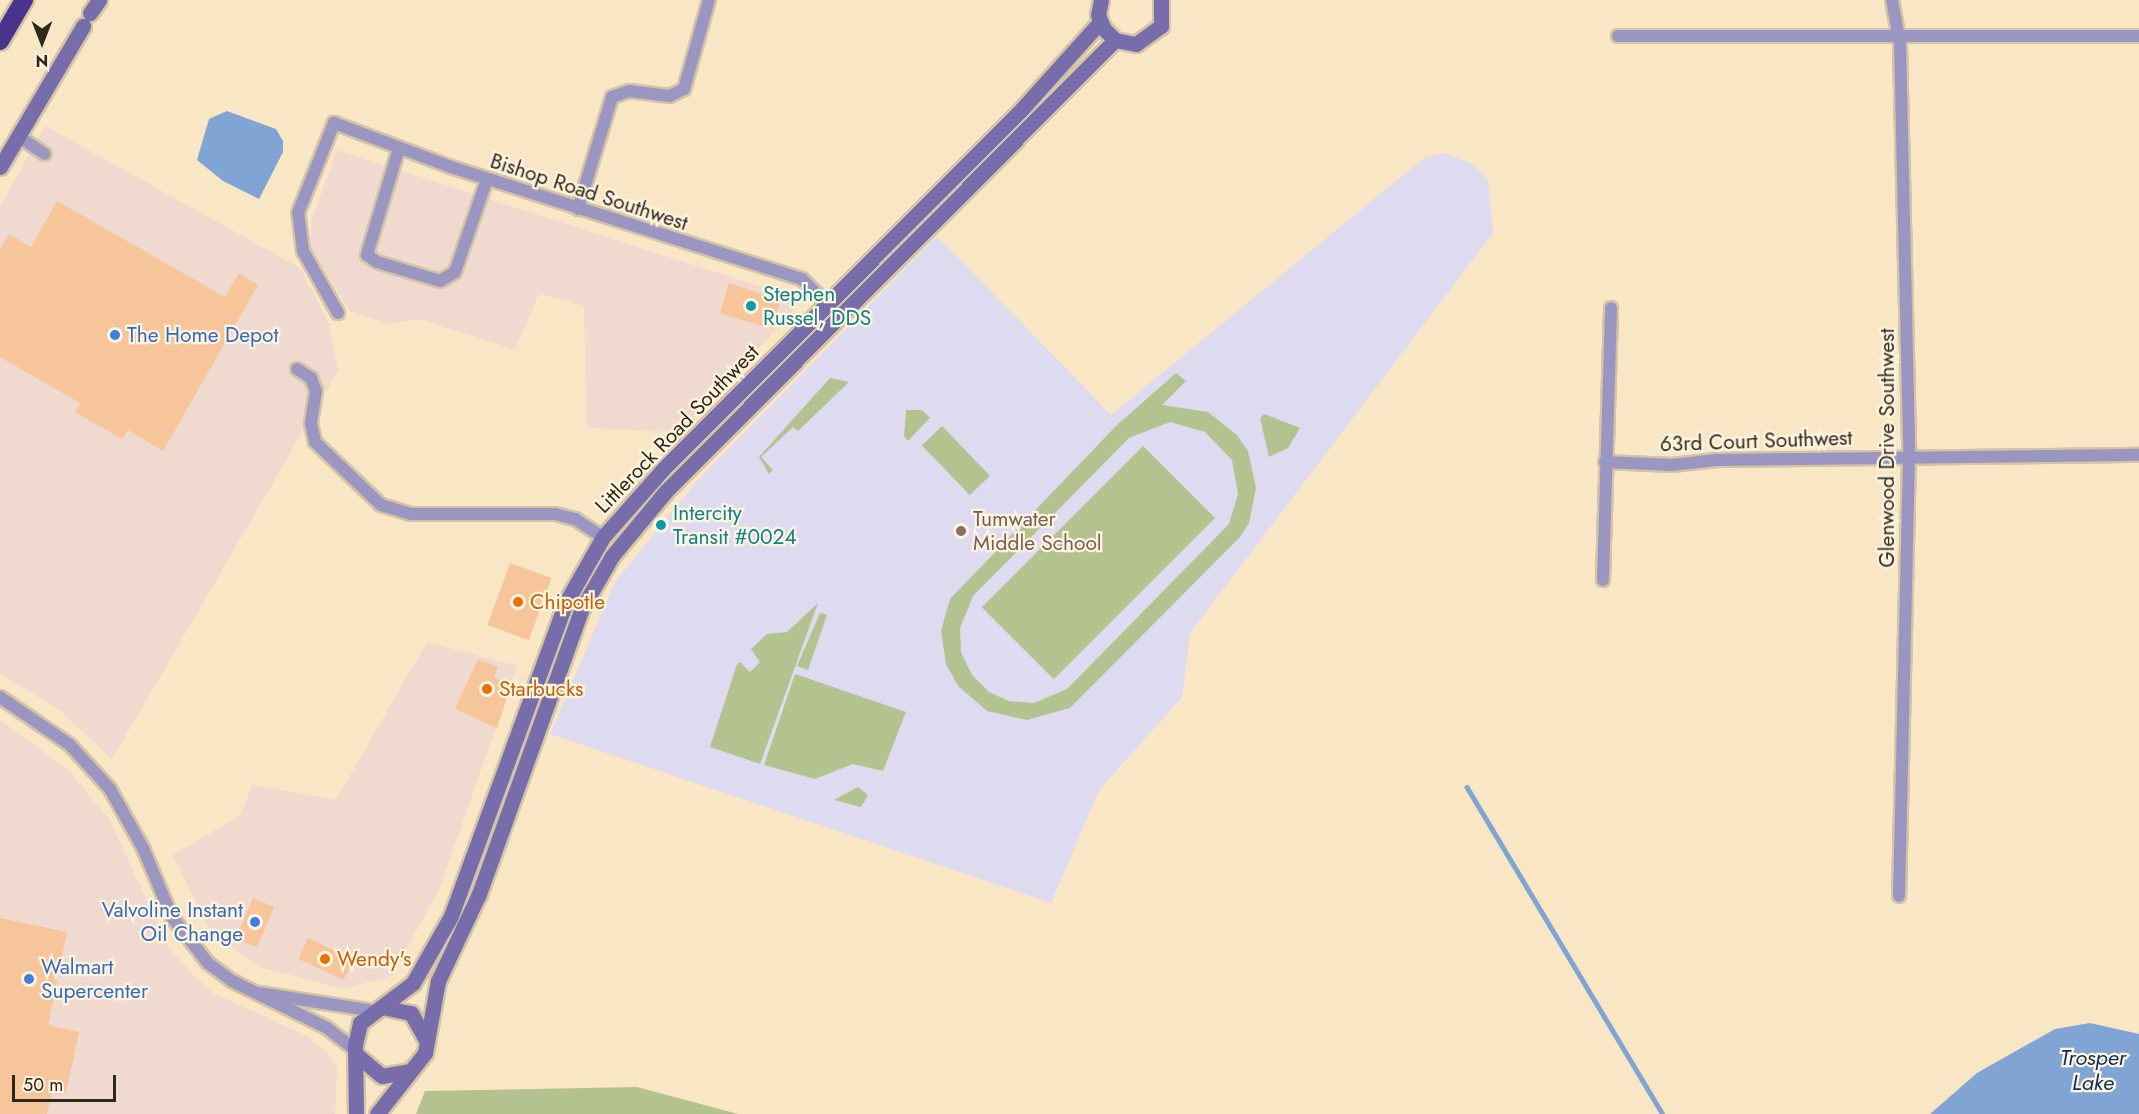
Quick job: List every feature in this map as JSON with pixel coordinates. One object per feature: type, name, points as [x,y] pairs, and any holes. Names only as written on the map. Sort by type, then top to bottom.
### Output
[{"type":"highway","points":[[0,41],[24,0]]},
{"type":"main road","points":[[1115,40],[1136,44],[1155,34],[1164,15],[1161,0]]},
{"type":"main road","name":"Littlerock Road Southwest","points":[[356,1114],[356,1033],[376,1010],[413,983],[451,916],[565,604],[603,537],[664,468],[1022,109],[1099,7],[1115,40],[666,491],[612,556],[581,610],[479,894],[438,981],[426,1043],[413,1070],[377,1114]]},
{"type":"main road","points":[[0,167],[83,26]]},
{"type":"main road","points":[[376,1010],[389,1006],[411,1013],[420,1021],[426,1043]]},
{"type":"main road","points":[[357,1054],[382,1076],[413,1070]]},
{"type":"street","points":[[578,209],[612,97],[629,91],[670,96],[684,89],[709,0]]},
{"type":"street","name":"Glenwood Drive Southwest","points":[[1892,0],[1898,34],[1909,456],[1899,896]]},
{"type":"street","points":[[1618,36],[1898,34],[2139,36]]},
{"type":"street","name":"Bishop Road Southwest","points":[[338,313],[303,251],[298,213],[334,123],[487,179],[802,279],[827,304]]},
{"type":"street","points":[[18,136],[45,154]]},
{"type":"street","points":[[399,148],[367,255],[376,262],[440,281],[455,272],[487,179]]},
{"type":"street","points":[[1603,580],[1611,308]]},
{"type":"street","points":[[297,369],[311,378],[316,391],[311,424],[315,442],[381,505],[411,514],[555,514],[575,519],[603,537]]},
{"type":"street","name":"63rd Court Southwest","points":[[1605,462],[1672,465],[1717,460],[2139,455]]},
{"type":"street","points":[[0,697],[70,745],[110,789],[188,941],[232,981],[327,1028],[357,1054]]},
{"type":"street","points":[[259,993],[376,1010]]},
{"type":"shaded area","points":[[45,126],[300,268],[329,323],[338,371],[112,759],[62,712],[0,673],[0,207]]},
{"type":"shaded area","points":[[337,150],[793,297],[796,307],[681,432],[587,428],[584,306],[539,293],[515,350],[420,319],[390,324],[350,311],[310,246],[312,219]]},
{"type":"shaded area","name":"Tumwater Middle School","points":[[1444,153],[1471,163],[1488,180],[1493,233],[1190,633],[1182,697],[1099,790],[1051,903],[550,734],[615,582],[698,480],[937,236],[1111,415],[1424,158]]},
{"type":"shaded area","points":[[427,642],[517,666],[441,885],[392,976],[343,989],[260,967],[210,931],[173,855],[241,815],[252,785],[336,800]]},
{"type":"shaded area","points":[[0,720],[67,769],[109,819],[168,946],[193,975],[213,993],[307,1036],[326,1052],[337,1068],[335,1114],[0,1114]]},
{"type":"green space","points":[[1176,373],[1186,381],[1162,405],[1208,412],[1237,435],[1248,451],[1256,488],[1249,523],[1240,537],[1070,708],[1027,720],[987,711],[958,686],[946,664],[941,631],[950,599],[1117,425]],"holes":[[[1170,422],[1205,432],[1232,460],[1238,494],[1229,524],[1067,689],[1034,703],[1009,701],[989,692],[972,675],[961,652],[960,628],[973,596],[1129,438]]]},
{"type":"green space","points":[[830,378],[849,382],[798,431],[793,427],[761,457],[773,470],[769,474],[759,457]]},
{"type":"green space","points":[[906,410],[922,410],[930,418],[908,441],[904,436]]},
{"type":"green space","points":[[1264,414],[1300,428],[1288,448],[1269,457],[1260,418]]},
{"type":"green space","points":[[942,426],[990,476],[970,495],[922,445]]},
{"type":"green space","points":[[1143,446],[1215,518],[1054,679],[982,607]]},
{"type":"green space","points":[[818,603],[760,764],[710,747],[737,664],[740,662],[750,672],[760,662],[751,649],[767,634],[787,632]]},
{"type":"green space","points":[[820,613],[827,615],[808,670],[797,666]]},
{"type":"green space","points":[[795,674],[906,712],[883,771],[853,764],[815,779],[764,765]]},
{"type":"green space","points":[[858,787],[868,795],[861,807],[834,800]]},
{"type":"green space","points":[[637,1087],[738,1114],[416,1114],[425,1091]]},
{"type":"water","points":[[227,111],[276,129],[283,141],[283,152],[259,199],[223,181],[197,160],[209,119]]},
{"type":"water","name":"Trosper Lake","points":[[2090,1023],[2139,1034],[2139,1114],[1930,1114],[1977,1073],[2055,1029]]},
{"type":"building","name":"The Home Depot","points":[[57,201],[225,297],[239,273],[258,285],[163,451],[128,430],[122,439],[75,412],[80,403],[0,357],[0,249],[9,234],[31,247]]},
{"type":"building","name":"Stephen Russel, DDS","points":[[729,283],[781,300],[774,321],[764,327],[720,313]]},
{"type":"building","name":"Chipotle","points":[[510,563],[551,578],[529,640],[487,625]]},
{"type":"building","name":"Starbucks","points":[[478,659],[498,667],[494,678],[511,685],[497,728],[455,709]]},
{"type":"building","name":"Valvoline Instant Oil Change","points":[[253,898],[274,907],[257,947],[236,939]]},
{"type":"building","name":"Walmart Supercenter","points":[[0,918],[67,932],[48,1025],[79,1032],[66,1093],[52,1090],[47,1114],[0,1114]]},
{"type":"building","name":"Wendy's","points":[[308,938],[353,959],[344,980],[298,959]]},
{"type":"waterway","points":[[1467,787],[1663,1114]]},
{"type":"place","name":"Stephen Russel, DDS","points":[[751,306]]},
{"type":"place","name":"The Home Depot","points":[[115,335]]},
{"type":"place","name":"Intercity Transit #0024","points":[[661,525]]},
{"type":"place","name":"Tumwater Middle School","points":[[961,531]]},
{"type":"place","name":"Chipotle","points":[[518,602]]},
{"type":"place","name":"Starbucks","points":[[487,689]]},
{"type":"place","name":"Valvoline Instant Oil Change","points":[[255,922]]},
{"type":"place","name":"Wendy's","points":[[325,959]]},
{"type":"place","name":"Walmart Supercenter","points":[[29,979]]}]
